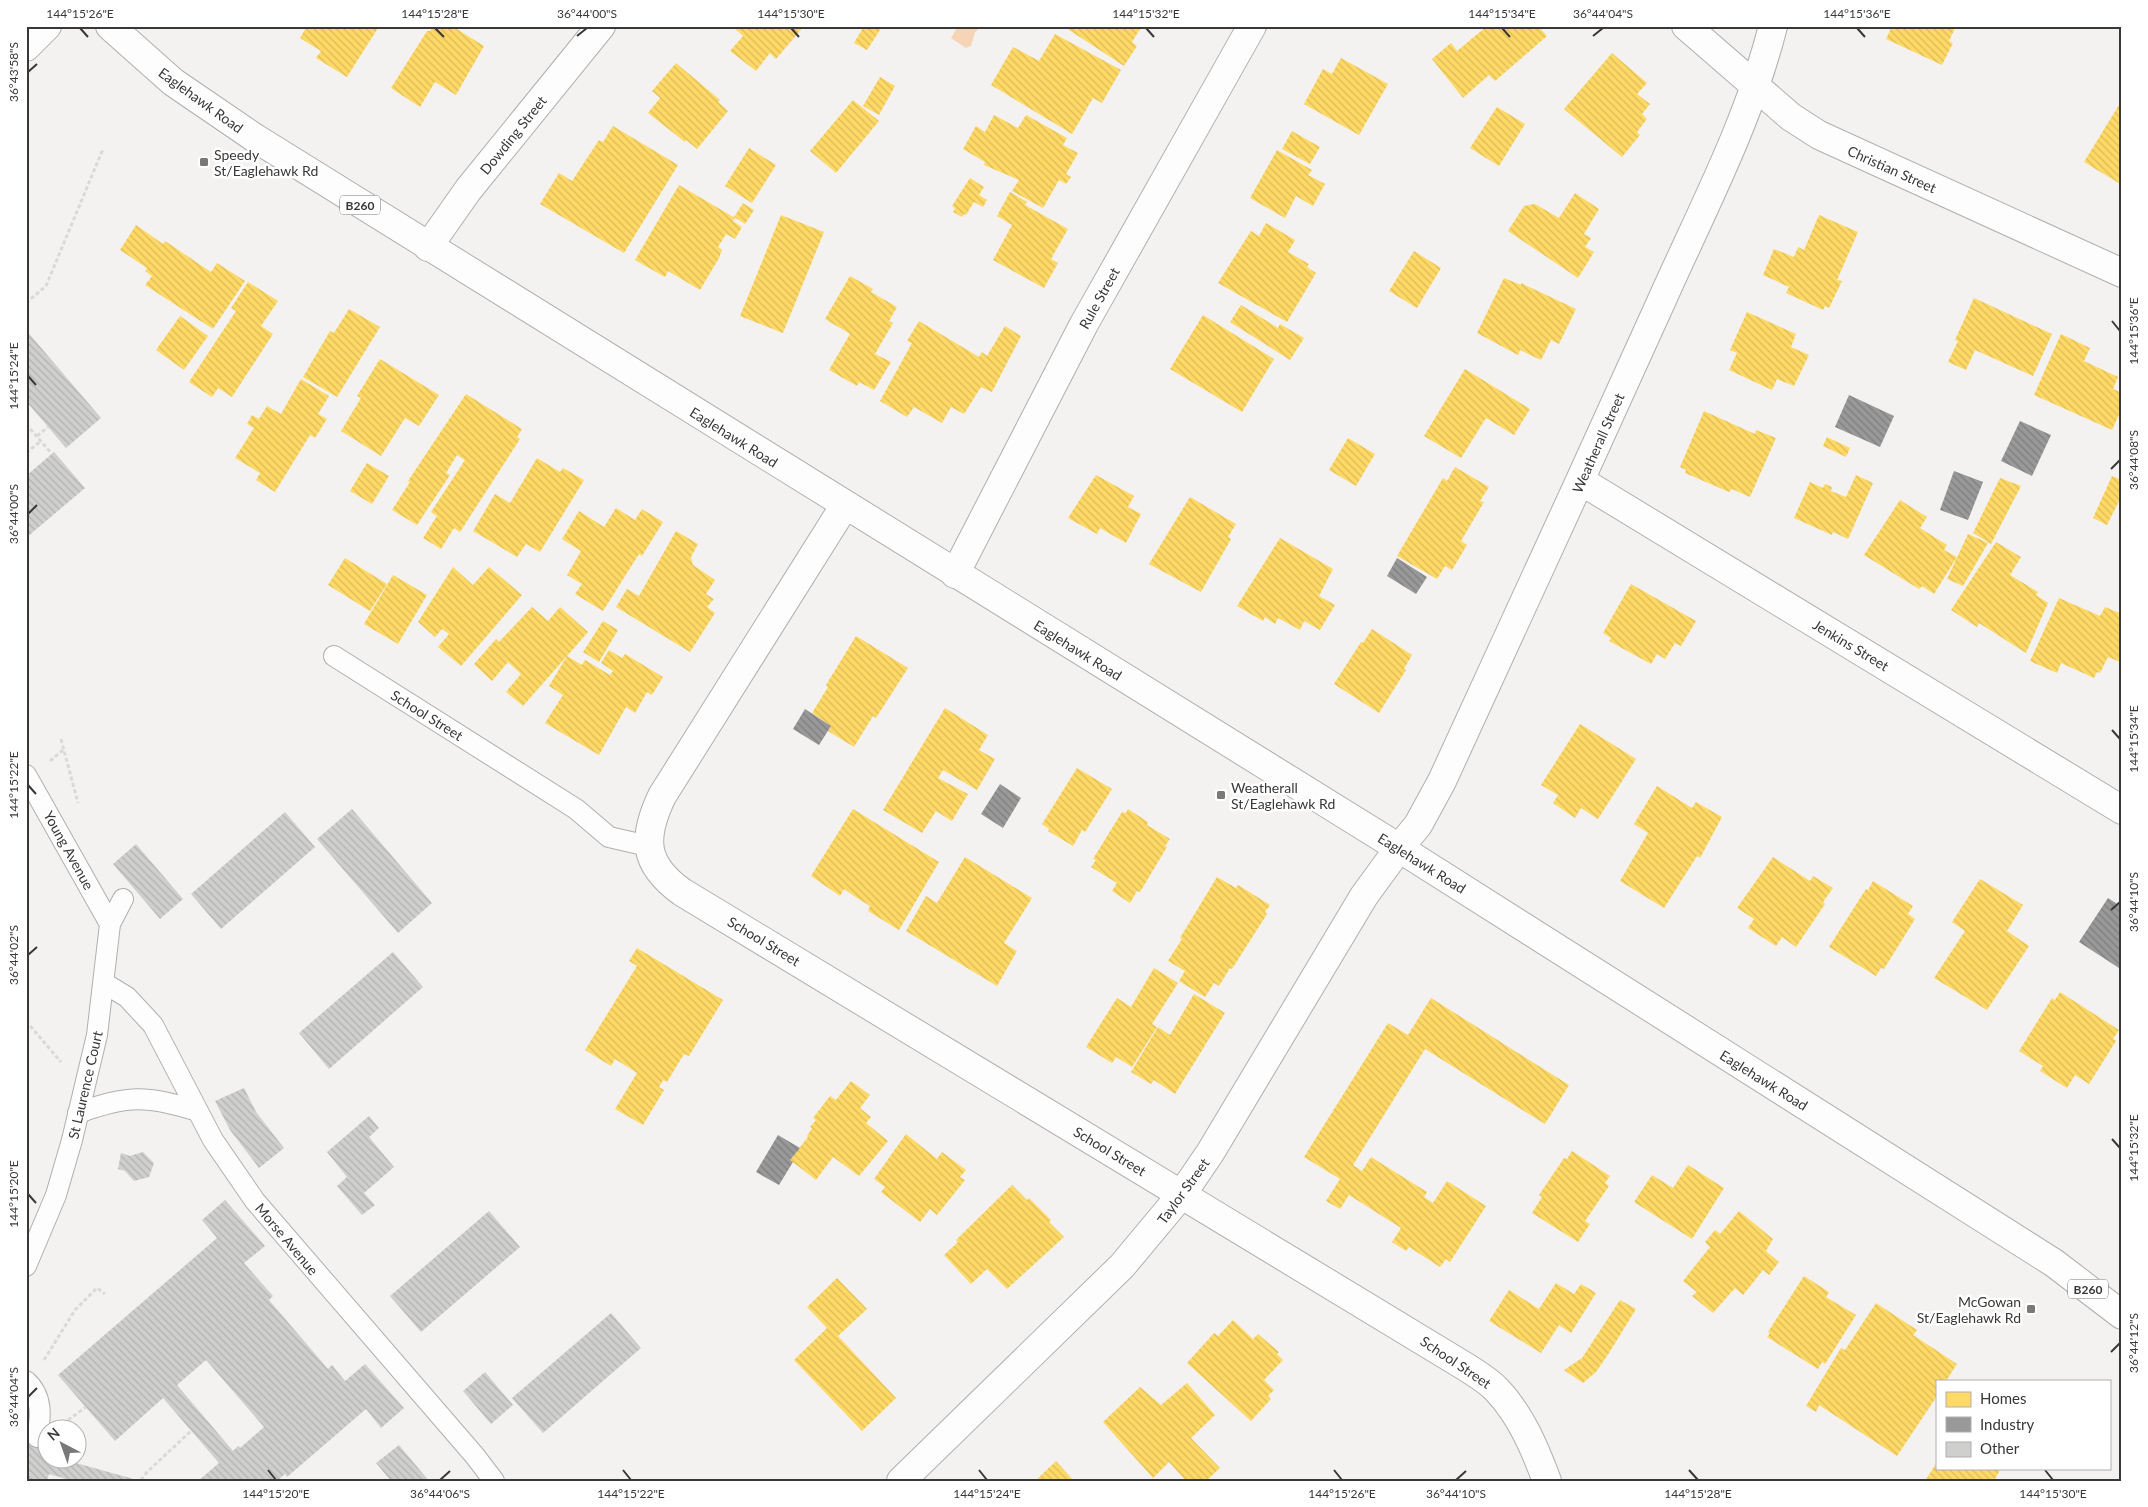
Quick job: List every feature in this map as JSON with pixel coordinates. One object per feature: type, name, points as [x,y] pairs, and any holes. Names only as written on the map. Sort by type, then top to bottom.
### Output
[{"type":"street","points":[[26,47],[46,26]]},
{"type":"street","name":"Eaglehawk Road","points":[[110,26],[144,58],[200,102],[428,247],[1399,848],[2054,1263],[2122,1315]]},
{"type":"street","name":"Dowding Street","points":[[428,247],[468,190],[601,26]]},
{"type":"street","name":"Rule Street","points":[[955,574],[1084,324],[1252,26]]},
{"type":"street","name":"Christian Street","points":[[1686,26],[1790,116],[1819,135],[2122,273]]},
{"type":"street","name":"Weatherall Street","points":[[1399,848],[1420,821],[1442,781],[1581,481],[1723,162],[1755,84],[1768,48],[1773,26]]},
{"type":"street","name":"Jenkins Street","points":[[1581,481],[2122,810]]},
{"type":"street","name":"School Street","points":[[845,506],[662,796],[651,822],[648,846],[656,868],[682,892],[1429,1343],[1483,1378],[1497,1390],[1523,1427],[1547,1481]]},
{"type":"street","name":"Taylor Street","points":[[900,1481],[1122,1266],[1182,1194],[1210,1153],[1364,896],[1399,848]]},
{"type":"street","name":"Eaglehawk Road","points":[[2054,1263],[2122,1296]]},
{"type":"lane","name":"School Street","points":[[334,656],[576,809],[609,837],[648,846]]},
{"type":"lane","name":"Young Avenue","points":[[26,775],[110,924]]},
{"type":"lane","name":"St Laurence Court","points":[[26,1266],[56,1195],[78,1113],[97,1036],[110,924],[115,912],[124,899]]},
{"type":"lane","name":"Morse Avenue","points":[[104,983],[127,996],[153,1025],[213,1140],[255,1201],[469,1449],[494,1481]]},
{"type":"lane","points":[[78,1113],[106,1103],[129,1098],[152,1099],[198,1110]]},
{"type":"lane","points":[[28,1382],[38,1398],[40,1407],[37,1437]]},
{"type":"path","points":[[26,303],[46,286],[103,149]]},
{"type":"path","points":[[26,424],[52,454]]},
{"type":"path","points":[[37,436],[48,427]]},
{"type":"path","points":[[26,453],[41,441]]},
{"type":"path","points":[[26,1021],[84,1089]]},
{"type":"path","points":[[28,1382],[75,1310],[97,1288],[105,1294]]},
{"type":"path","points":[[141,1480],[147,1472],[191,1431]]},
{"type":"shaded area","points":[[958,26],[982,26],[975,32],[971,46],[966,48],[951,38]]},
{"type":"building: Homes","points":[[307,26],[376,26],[378,28],[347,77],[316,58],[321,51],[300,38]]},
{"type":"building: Homes","points":[[433,26],[452,26],[484,46],[456,95],[435,82],[420,107],[391,88],[427,31],[430,31]]},
{"type":"building: Homes","points":[[732,26],[804,26],[776,59],[770,53],[756,71],[730,51],[743,36]]},
{"type":"building: Homes","points":[[864,26],[882,27],[867,50],[854,43]]},
{"type":"building: Homes","points":[[1063,26],[1142,26],[1132,42],[1137,46],[1124,66]]},
{"type":"building: Homes","points":[[1487,26],[1538,26],[1547,36],[1495,81],[1489,75],[1463,98],[1432,59],[1451,43],[1457,51]]},
{"type":"building: Homes","points":[[1892,26],[1956,26],[1949,41],[1953,43],[1942,65],[1886,39]]},
{"type":"building: Homes","points":[[1055,34],[1121,70],[1102,103],[1093,98],[1072,134],[991,85],[1013,47],[1039,61]]},
{"type":"building: Homes","points":[[1612,53],[1647,83],[1637,94],[1650,104],[1642,114],[1647,119],[1637,132],[1640,135],[1622,157],[1564,109]]},
{"type":"building: Homes","points":[[1341,58],[1388,84],[1359,135],[1304,104],[1323,69],[1332,74]]},
{"type":"building: Homes","points":[[676,63],[720,100],[718,102],[728,111],[697,149],[648,113],[660,98],[652,91]]},
{"type":"building: Homes","points":[[880,77],[895,86],[879,115],[863,106]]},
{"type":"building: Homes","points":[[853,100],[879,121],[836,173],[810,151]]},
{"type":"building: Homes","points":[[2122,100],[2122,185],[2084,162]]},
{"type":"building: Homes","points":[[1497,107],[1525,124],[1499,166],[1470,148]]},
{"type":"building: Homes","points":[[994,115],[1018,128],[1026,115],[1067,138],[1063,145],[1078,153],[1066,174],[1071,177],[1066,184],[1059,180],[1043,208],[1012,191],[1019,180],[984,165],[985,162],[963,149],[976,126],[985,132]]},
{"type":"building: Homes","points":[[613,126],[678,165],[624,253],[540,204],[559,173],[572,181],[599,140],[603,142]]},
{"type":"building: Homes","points":[[1292,131],[1320,147],[1310,164],[1282,149]]},
{"type":"building: Homes","points":[[749,148],[776,165],[752,203],[725,186]]},
{"type":"building: Homes","points":[[1277,150],[1312,170],[1308,175],[1325,184],[1313,206],[1296,196],[1285,218],[1250,198]]},
{"type":"building: Homes","points":[[970,178],[984,187],[979,195],[987,200],[983,207],[974,202],[966,215],[964,214],[962,217],[953,212],[955,208],[952,206]]},
{"type":"building: Homes","points":[[679,185],[735,218],[733,221],[742,227],[735,239],[726,234],[718,247],[722,250],[719,258],[700,290],[668,271],[665,277],[635,260]]},
{"type":"building: Homes","points":[[1010,192],[1027,202],[1025,205],[1068,229],[1051,259],[1058,263],[1044,288],[993,260],[1012,225],[997,216]]},
{"type":"building: Homes","points":[[1575,193],[1599,209],[1584,234],[1591,238],[1585,247],[1594,252],[1578,278],[1508,231],[1524,206],[1535,204],[1559,218]]},
{"type":"building: Homes","points":[[743,203],[754,210],[745,224],[734,217]]},
{"type":"building: Homes","points":[[781,215],[824,232],[783,333],[740,316]]},
{"type":"building: Homes","points":[[1819,215],[1858,232],[1837,280],[1842,281],[1829,308],[1825,306],[1823,310],[1786,293],[1789,287],[1763,275],[1774,249],[1794,257],[1798,247],[1804,250]]},
{"type":"building: Homes","points":[[1266,223],[1295,240],[1288,252],[1309,264],[1307,267],[1316,273],[1287,322],[1218,283],[1251,231],[1259,236]]},
{"type":"building: Homes","points":[[136,225],[163,244],[165,241],[211,272],[217,263],[245,281],[213,329],[145,285],[152,276],[145,271],[147,268],[120,250]]},
{"type":"building: Homes","points":[[1414,251],[1441,268],[1417,308],[1389,291]]},
{"type":"building: Homes","points":[[850,276],[873,289],[871,292],[897,307],[889,321],[893,323],[875,354],[891,362],[874,390],[859,382],[857,386],[829,370],[850,334],[825,319]]},
{"type":"building: Homes","points":[[1504,278],[1521,285],[1521,283],[1576,309],[1559,344],[1551,340],[1541,360],[1520,350],[1518,355],[1477,333]]},
{"type":"building: Homes","points":[[248,282],[278,301],[261,326],[273,334],[232,397],[218,388],[212,397],[189,382],[236,311],[231,308]]},
{"type":"building: Homes","points":[[1974,298],[2052,334],[2033,376],[1975,350],[1966,370],[1948,362],[1958,341],[1955,340]]},
{"type":"building: Homes","points":[[1241,305],[1278,328],[1280,324],[1304,338],[1290,360],[1230,322]]},
{"type":"building: Homes","points":[[349,309],[380,327],[337,397],[303,377],[330,331],[334,333]]},
{"type":"building: Homes","points":[[1747,312],[1796,334],[1791,347],[1809,355],[1794,386],[1777,379],[1772,390],[1729,370],[1737,353],[1730,350]]},
{"type":"building: Homes","points":[[1203,315],[1274,359],[1242,412],[1170,369]]},
{"type":"building: Homes","points":[[180,316],[208,336],[184,370],[156,350]]},
{"type":"building: Homes","points":[[919,321],[979,357],[982,352],[987,356],[1005,326],[1021,336],[992,392],[981,387],[964,414],[951,407],[942,423],[914,407],[907,417],[880,401],[912,343],[907,341]]},
{"type":"building: Homes","points":[[2061,334],[2090,348],[2084,361],[2118,377],[2113,389],[2122,393],[2122,408],[2112,430],[2034,395]]},
{"type":"building: Homes","points":[[380,359],[439,395],[419,426],[405,418],[381,456],[341,431],[361,398],[357,396]]},
{"type":"building: Homes","points":[[1465,369],[1530,409],[1514,435],[1486,418],[1461,458],[1424,436]]},
{"type":"building: Homes","points":[[301,379],[329,396],[318,414],[327,419],[315,438],[310,435],[275,492],[256,480],[260,473],[235,458],[254,428],[247,424],[252,415],[259,419],[267,406],[281,414]]},
{"type":"building: Homes","points":[[466,394],[522,429],[517,437],[520,439],[460,532],[454,528],[441,549],[423,538],[437,516],[431,512],[465,460],[457,455],[446,473],[450,475],[417,525],[392,510],[410,482],[408,481]]},
{"type":"building: Homes","points":[[1704,411],[1755,434],[1756,430],[1776,438],[1750,497],[1732,489],[1729,492],[1685,473],[1686,470],[1680,467]]},
{"type":"building: Homes","points":[[1827,437],[1850,448],[1846,457],[1823,446]]},
{"type":"building: Homes","points":[[1348,438],[1375,454],[1356,486],[1329,470]]},
{"type":"building: Homes","points":[[537,458],[560,472],[563,468],[584,480],[540,552],[526,544],[517,557],[473,531],[495,494],[510,503]]},
{"type":"building: Homes","points":[[367,463],[389,476],[372,504],[350,491]]},
{"type":"building: Homes","points":[[1455,467],[1489,487],[1480,501],[1484,502],[1461,541],[1467,545],[1452,570],[1445,566],[1437,579],[1397,556],[1443,478],[1447,481]]},
{"type":"building: Homes","points":[[1096,475],[1134,496],[1128,507],[1141,514],[1126,543],[1100,528],[1097,534],[1068,518]]},
{"type":"building: Homes","points":[[1856,475],[1873,483],[1848,539],[1833,532],[1832,535],[1794,518],[1810,482],[1823,488],[1825,484],[1832,487],[1831,491],[1846,497]]},
{"type":"building: Homes","points":[[2112,476],[2122,480],[2122,500],[2120,499],[2107,525],[2093,518]]},
{"type":"building: Homes","points":[[2000,478],[2021,486],[1991,544],[1973,533]]},
{"type":"building: Homes","points":[[1190,497],[1236,524],[1228,537],[1231,539],[1201,592],[1149,564]]},
{"type":"building: Homes","points":[[1900,500],[1927,517],[1920,528],[1947,545],[1944,550],[1957,557],[1934,594],[1922,586],[1919,589],[1864,555]]},
{"type":"building: Homes","points":[[616,508],[635,520],[642,509],[663,522],[642,556],[639,554],[603,611],[575,594],[582,584],[567,575],[581,551],[562,539],[579,511],[604,527]]},
{"type":"building: Homes","points":[[676,531],[698,544],[691,557],[693,565],[715,580],[706,594],[714,599],[707,607],[715,613],[690,652],[616,607],[627,589],[639,596]]},
{"type":"building: Homes","points":[[1968,534],[1988,543],[1963,586],[1947,579]]},
{"type":"building: Homes","points":[[1280,538],[1333,569],[1319,596],[1335,605],[1320,630],[1304,621],[1300,630],[1278,618],[1275,624],[1265,617],[1263,621],[1237,606]]},
{"type":"building: Homes","points":[[1996,542],[2021,557],[2010,575],[2038,592],[2036,595],[2048,603],[2026,653],[1979,623],[1977,627],[1951,610]]},
{"type":"building: Homes","points":[[345,558],[387,584],[370,611],[328,585]]},
{"type":"building: Homes","points":[[453,567],[473,585],[489,567],[522,595],[461,666],[438,647],[449,634],[442,629],[435,637],[418,622]]},
{"type":"building: Homes","points":[[393,575],[427,595],[398,644],[364,624]]},
{"type":"building: Homes","points":[[1631,584],[1696,621],[1681,646],[1675,643],[1665,659],[1657,654],[1651,664],[1609,641],[1611,638],[1603,633]]},
{"type":"building: Homes","points":[[2059,598],[2100,616],[2105,607],[2122,614],[2122,663],[2108,657],[2100,673],[2097,672],[2094,678],[2061,663],[2057,673],[2030,661]]},
{"type":"building: Homes","points":[[532,607],[548,621],[560,607],[588,632],[523,706],[506,692],[521,674],[508,662],[492,681],[474,664],[496,639],[499,642]]},
{"type":"building: Homes","points":[[603,621],[618,630],[599,662],[583,652]]},
{"type":"building: Homes","points":[[1372,629],[1412,655],[1404,669],[1406,670],[1379,713],[1334,684],[1361,642],[1363,643]]},
{"type":"building: Homes","points":[[856,636],[908,668],[876,718],[873,716],[854,747],[828,731],[831,726],[812,713],[828,687],[826,685]]},
{"type":"building: Homes","points":[[609,650],[622,658],[625,654],[663,677],[652,695],[647,692],[635,713],[626,707],[599,755],[545,723],[563,695],[549,686],[567,656],[582,665],[585,660],[610,675],[613,671],[601,663]]},
{"type":"building: Homes","points":[[945,708],[988,735],[979,750],[995,759],[977,790],[943,770],[938,778],[968,794],[952,821],[936,811],[922,833],[883,810]]},
{"type":"building: Homes","points":[[1580,724],[1636,759],[1598,819],[1581,808],[1575,818],[1553,803],[1558,795],[1541,785]]},
{"type":"building: Homes","points":[[1077,768],[1112,789],[1085,832],[1082,830],[1073,846],[1048,831],[1049,829],[1042,824]]},
{"type":"building: Homes","points":[[1657,786],[1692,808],[1696,802],[1722,817],[1700,858],[1697,856],[1664,908],[1620,881],[1648,833],[1634,824]]},
{"type":"building: Homes","points":[[853,809],[939,862],[899,930],[868,911],[870,906],[844,889],[840,896],[811,876]]},
{"type":"building: Homes","points":[[1128,809],[1148,822],[1147,825],[1170,839],[1140,892],[1137,891],[1130,903],[1112,891],[1117,883],[1091,867],[1096,860],[1093,859],[1122,812],[1126,813]]},
{"type":"building: Homes","points":[[965,857],[1032,898],[1004,943],[1017,951],[997,986],[906,931],[926,896],[937,903]]},
{"type":"building: Homes","points":[[1773,857],[1810,881],[1813,876],[1833,888],[1823,902],[1825,904],[1796,947],[1782,937],[1776,946],[1748,928],[1754,919],[1737,908]]},
{"type":"building: Homes","points":[[1217,877],[1236,888],[1238,885],[1270,905],[1265,912],[1267,914],[1232,969],[1230,968],[1219,986],[1214,983],[1205,997],[1179,981],[1185,971],[1168,961]]},
{"type":"building: Homes","points":[[1980,879],[2023,905],[2007,931],[2029,946],[1987,1010],[1934,978],[1965,931],[1952,922]]},
{"type":"building: Homes","points":[[1873,881],[1913,906],[1908,914],[1915,919],[1884,969],[1881,968],[1876,976],[1829,947]]},
{"type":"building: Homes","points":[[637,948],[723,1000],[689,1056],[684,1054],[667,1082],[663,1080],[659,1087],[664,1090],[643,1125],[615,1109],[637,1073],[615,1059],[611,1066],[585,1050],[637,966],[629,961]]},
{"type":"building: Homes","points":[[1154,968],[1178,983],[1152,1024],[1157,1027],[1132,1067],[1116,1057],[1112,1063],[1086,1047],[1117,998],[1131,1007]]},
{"type":"building: Homes","points":[[2060,992],[2119,1030],[2113,1039],[2116,1041],[2089,1084],[2075,1075],[2067,1088],[2040,1071],[2043,1066],[2019,1051],[2052,998],[2055,1000]]},
{"type":"building: Homes","points":[[1194,994],[1225,1013],[1175,1094],[1154,1080],[1151,1084],[1131,1072],[1158,1027],[1170,1035]]},
{"type":"building: Homes","points":[[1431,998],[1569,1085],[1545,1124],[1425,1049],[1353,1165],[1362,1171],[1371,1157],[1427,1192],[1424,1197],[1433,1203],[1447,1181],[1486,1206],[1450,1262],[1446,1259],[1440,1267],[1409,1247],[1406,1251],[1392,1242],[1401,1228],[1349,1195],[1340,1209],[1326,1201],[1340,1179],[1304,1157],[1388,1023],[1408,1035]]},
{"type":"building: Homes","points":[[851,1081],[870,1095],[860,1108],[871,1117],[866,1123],[888,1141],[859,1176],[833,1157],[816,1180],[790,1160],[808,1137],[812,1128],[810,1127],[816,1120],[813,1118],[830,1096],[836,1100]]},
{"type":"building: Homes","points":[[906,1134],[937,1159],[942,1152],[966,1170],[960,1177],[965,1180],[937,1215],[930,1209],[920,1222],[881,1192],[885,1187],[874,1179]]},
{"type":"building: Homes","points":[[1572,1151],[1610,1176],[1605,1183],[1609,1186],[1585,1221],[1590,1224],[1578,1242],[1532,1213],[1542,1197],[1539,1195],[1564,1158],[1567,1159]]},
{"type":"building: Homes","points":[[1688,1165],[1724,1188],[1692,1239],[1634,1202],[1652,1175],[1673,1188]]},
{"type":"building: Homes","points":[[1012,1185],[1027,1200],[1029,1198],[1051,1220],[1049,1222],[1064,1237],[1007,1289],[987,1269],[971,1284],[944,1255],[958,1242],[956,1240]]},
{"type":"building: Homes","points":[[1739,1211],[1773,1239],[1766,1251],[1779,1262],[1769,1275],[1763,1270],[1743,1295],[1735,1288],[1713,1313],[1692,1296],[1697,1292],[1683,1281],[1710,1247],[1705,1242],[1715,1230],[1720,1234]]},
{"type":"building: Homes","points":[[1804,1276],[1829,1292],[1826,1297],[1856,1315],[1825,1364],[1822,1362],[1818,1369],[1767,1337],[1770,1333],[1768,1332]]},
{"type":"building: Homes","points":[[837,1278],[867,1309],[838,1336],[896,1398],[862,1431],[794,1360],[827,1328],[807,1307]]},
{"type":"building: Homes","points":[[1556,1283],[1574,1294],[1581,1284],[1596,1293],[1571,1333],[1559,1325],[1541,1353],[1489,1321],[1509,1290],[1539,1309]]},
{"type":"building: Homes","points":[[1620,1300],[1636,1309],[1596,1372],[1583,1383],[1564,1370],[1582,1358]]},
{"type":"building: Homes","points":[[1876,1303],[1917,1330],[1913,1335],[1957,1364],[1947,1380],[1936,1380],[1936,1398],[1897,1456],[1819,1405],[1816,1412],[1806,1406],[1841,1348],[1845,1350]]},
{"type":"building: Homes","points":[[1233,1320],[1253,1339],[1258,1334],[1279,1352],[1277,1354],[1283,1360],[1264,1380],[1274,1390],[1268,1396],[1271,1399],[1251,1421],[1187,1363],[1214,1333],[1218,1336]]},
{"type":"building: Homes","points":[[1187,1383],[1215,1415],[1191,1438],[1220,1468],[1206,1481],[1186,1481],[1169,1462],[1153,1478],[1103,1422],[1140,1387],[1161,1405]]},
{"type":"building: Homes","points":[[1056,1461],[1074,1481],[1035,1481]]},
{"type":"building: Homes","points":[[1936,1464],[1936,1470],[2000,1470],[1994,1481],[1925,1481]]},
{"type":"building: Industry","points":[[1849,395],[1894,416],[1880,447],[1835,427]]},
{"type":"building: Industry","points":[[2020,421],[2051,435],[2032,476],[2001,461]]},
{"type":"building: Industry","points":[[1954,471],[1983,482],[1968,520],[1940,510]]},
{"type":"building: Industry","points":[[1397,558],[1427,577],[1416,594],[1387,576]]},
{"type":"building: Industry","points":[[805,709],[831,726],[819,745],[793,729]]},
{"type":"building: Industry","points":[[1000,784],[1021,798],[1003,828],[981,814]]},
{"type":"building: Industry","points":[[2108,898],[2122,907],[2122,970],[2079,942]]},
{"type":"building: Industry","points":[[778,1135],[800,1148],[790,1160],[793,1162],[779,1185],[756,1172]]},
{"type":"building: Other","points":[[26,330],[101,418],[66,448],[26,401]]},
{"type":"building: Other","points":[[54,452],[85,488],[26,538],[26,476]]},
{"type":"building: Other","points":[[352,809],[432,903],[398,933],[317,839]]},
{"type":"building: Other","points":[[285,812],[315,847],[221,929],[191,894]]},
{"type":"building: Other","points":[[136,844],[183,899],[160,919],[113,864]]},
{"type":"building: Other","points":[[393,952],[423,987],[329,1069],[299,1033]]},
{"type":"building: Other","points":[[244,1088],[256,1112],[284,1148],[259,1168],[230,1130],[215,1101]]},
{"type":"building: Other","points":[[369,1116],[379,1128],[369,1137],[394,1167],[364,1193],[375,1205],[362,1215],[337,1186],[347,1177],[327,1152]]},
{"type":"building: Other","points":[[143,1152],[154,1163],[149,1177],[134,1181],[125,1171],[118,1169],[121,1153],[130,1156]]},
{"type":"building: Other","points":[[225,1200],[265,1246],[244,1263],[273,1296],[269,1300],[328,1369],[332,1365],[345,1381],[365,1364],[404,1408],[381,1428],[366,1409],[287,1477],[285,1474],[277,1481],[198,1481],[219,1463],[163,1398],[115,1441],[58,1375],[217,1238],[202,1220]],"holes":[[[206,1360],[264,1427],[240,1448],[238,1446],[233,1451],[177,1385]]]},
{"type":"building: Other","points":[[489,1211],[520,1247],[421,1332],[390,1296]]},
{"type":"building: Other","points":[[611,1313],[641,1348],[543,1433],[512,1398]]},
{"type":"building: Other","points":[[485,1372],[513,1405],[491,1424],[463,1391]]},
{"type":"building: Other","points":[[26,1434],[38,1437],[38,1470],[88,1470],[88,1466],[141,1481],[73,1481],[49,1474],[47,1481],[26,1481]]},
{"type":"building: Other","points":[[399,1445],[429,1481],[391,1481],[376,1463]]},
{"type":"place","name":"Speedy St/Eaglehawk Rd","points":[[204,162]]},
{"type":"place","name":"Weatherall St/Eaglehawk Rd","points":[[1221,795]]},
{"type":"place","name":"McGowan St/Eaglehawk Rd","points":[[2031,1309]]}]
